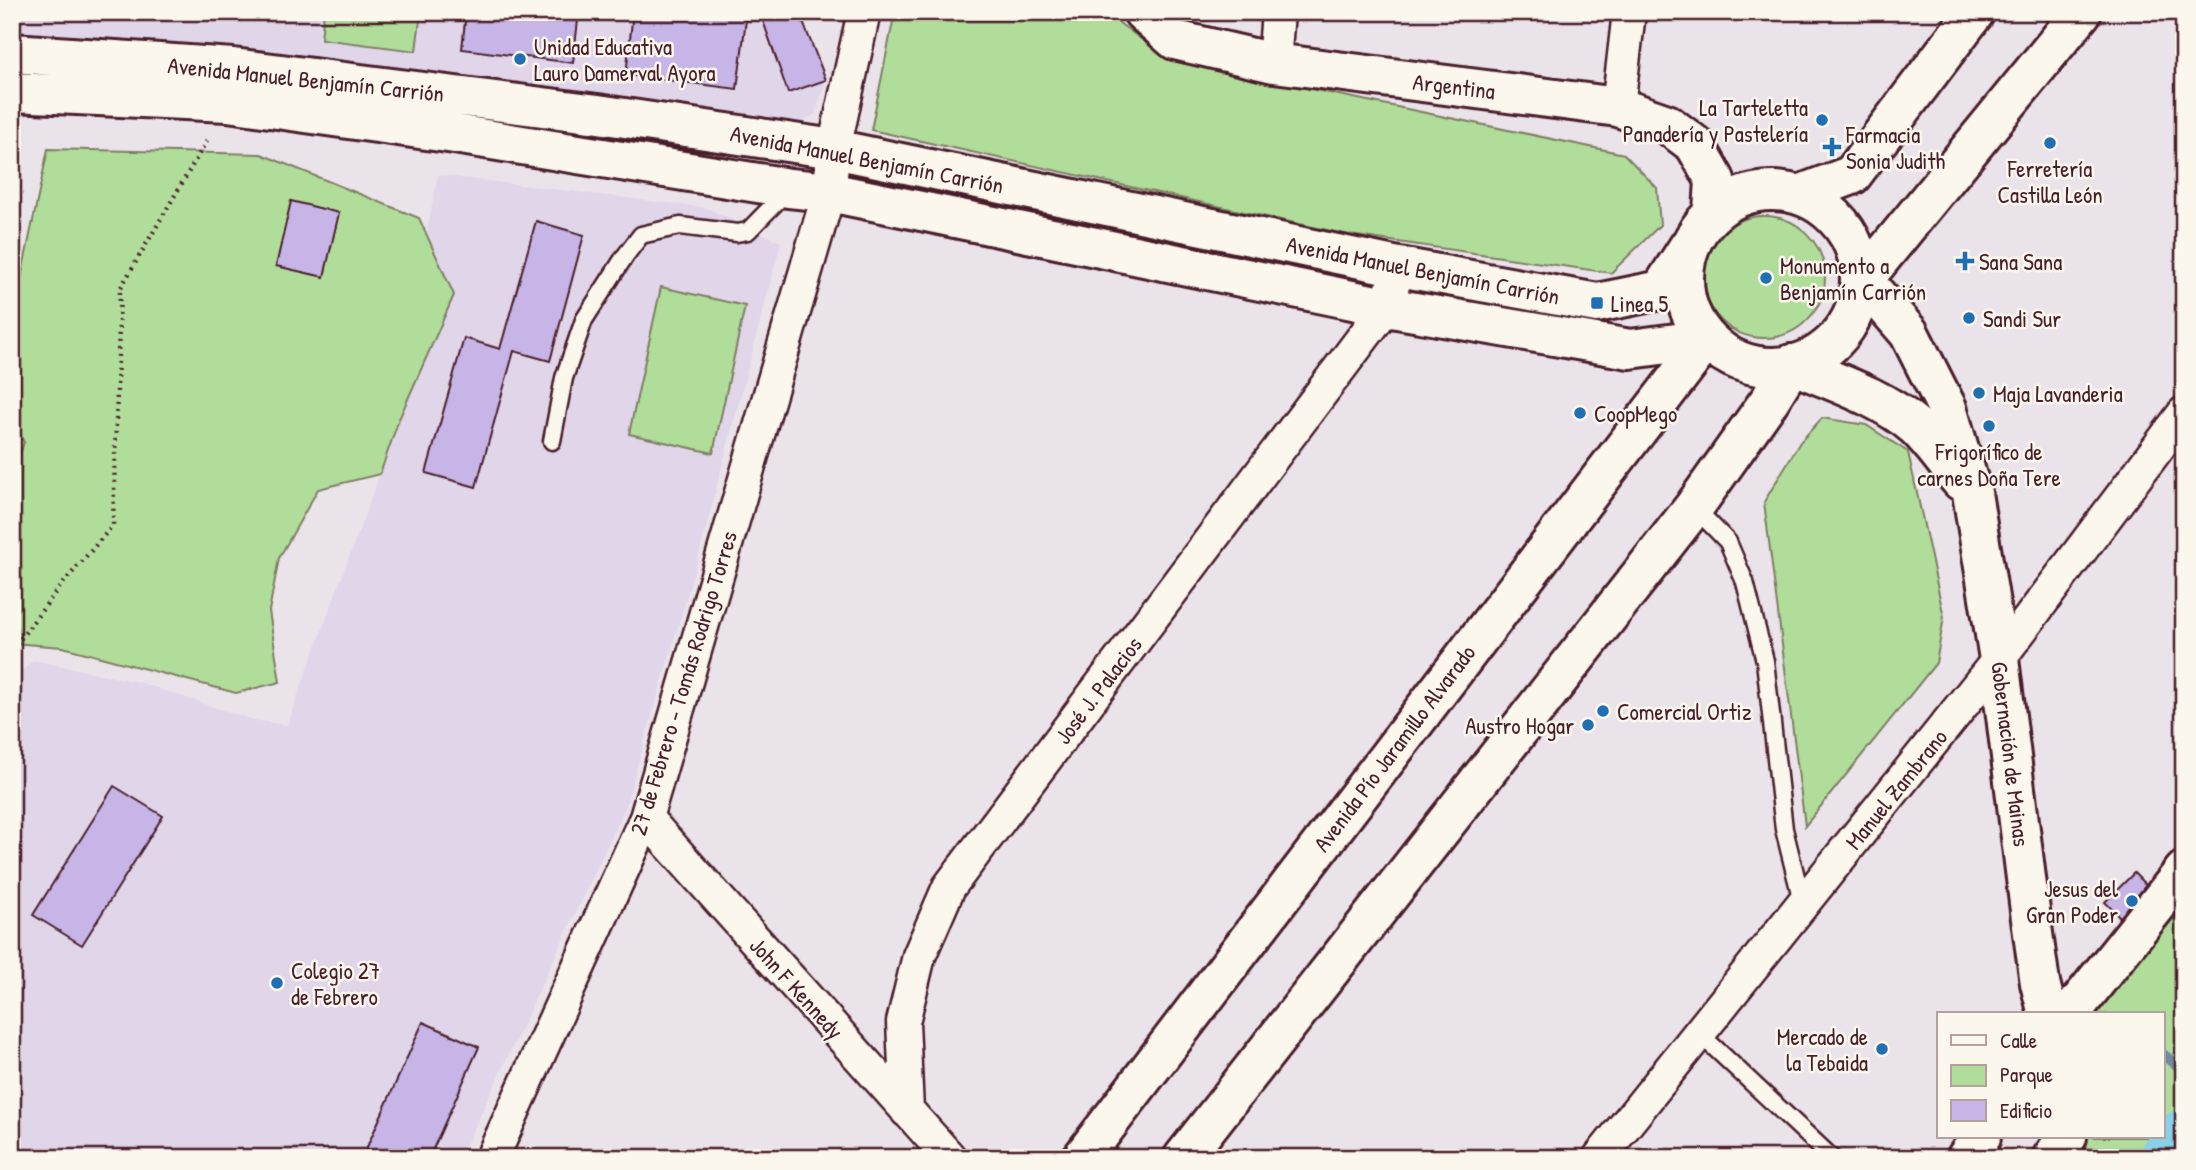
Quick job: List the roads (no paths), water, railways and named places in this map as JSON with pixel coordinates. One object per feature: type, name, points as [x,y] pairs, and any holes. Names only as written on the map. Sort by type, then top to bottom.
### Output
[{"type":"main road","name":"Argentina","points":[[1143,12],[1175,40],[1273,63],[1618,107],[1667,124],[1695,145],[1715,180],[1713,212]]},
{"type":"main road","points":[[1799,195],[1852,175],[1976,12]]},
{"type":"main road","points":[[1863,280],[2082,12]]},
{"type":"main road","name":"Avenida Manuel Benjamín Carrión","points":[[12,53],[233,68],[598,114],[834,149],[1399,267],[1597,303],[1661,290],[1689,246]]},
{"type":"main road","name":"Avenida Manuel Benjamín Carrión","points":[[12,92],[228,102],[829,192],[1386,307],[1630,349],[1707,338]]},
{"type":"main road","points":[[1777,191],[1799,195],[1822,208],[1842,227],[1858,254],[1863,280],[1861,301],[1850,322],[1834,341],[1815,356],[1792,364],[1761,366],[1731,357],[1707,338],[1686,305],[1684,265],[1689,246],[1699,228],[1713,212],[1732,200],[1753,192],[1777,191]]},
{"type":"main road","name":"Gobernación de Mainas","points":[[1863,280],[1909,332],[1947,408],[1972,493],[1999,659],[2040,983],[2047,1012]]},
{"type":"main road","name":"Avenida Pío Jaramillo Alvarado","points":[[1082,1158],[1707,338]]},
{"type":"main road","points":[[1792,364],[1870,397],[1896,412],[1917,428],[1972,493]]},
{"type":"main road","points":[[1183,1158],[1694,507],[1792,364]]},
{"type":"main road","points":[[2072,1012],[2184,870]]},
{"type":"main road","points":[[1966,1158],[1980,1138]]},
{"type":"main road","points":[[2052,1158],[2066,1138]]},
{"type":"street","name":"27 de Febrero - Tomás Rodrigo Torres","points":[[492,1158],[646,818],[829,192],[834,149],[864,12]]},
{"type":"street","points":[[1273,63],[1278,12]]},
{"type":"street","points":[[1618,107],[1629,12]]},
{"type":"street","name":"José J. Palacios","points":[[907,1111],[903,1022],[919,956],[949,887],[1386,307],[1399,267]]},
{"type":"street","name":"Manuel Zambrano","points":[[1599,1158],[1999,659],[2184,413]]},
{"type":"street","name":"John F Kennedy","points":[[646,818],[950,1158]]},
{"type":"lane","points":[[552,441],[564,378],[584,320],[641,235],[680,226],[737,233],[748,231],[789,188]]},
{"type":"lane","points":[[1694,507],[1728,542],[1745,582],[1765,661],[1784,830],[1803,905]]},
{"type":"lane","points":[[1700,1034],[1832,1158]]},
{"type":"waterway","points":[[2164,1055],[2184,1071]]},
{"type":"waterway","points":[[2172,1158],[2184,1142]]},
{"type":"place","name":"Unidad Educativa Lauro Damerval Ayora","points":[[520,59]]},
{"type":"place","name":"La Tarteletta Panadería y Pastelería","points":[[1822,120]]},
{"type":"place","name":"Ferretería Castilla León","points":[[2050,143]]},
{"type":"place","name":"Farmacia Sonia Judith","points":[[1832,147]]},
{"type":"place","name":"Sana Sana","points":[[1965,261]]},
{"type":"place","name":"Monumento a Benjamín Carrión","points":[[1766,278]]},
{"type":"place","name":"Linea 5","points":[[1597,303]]},
{"type":"place","name":"Sandi Sur","points":[[1969,318]]},
{"type":"place","name":"Maja Lavanderia","points":[[1979,393]]},
{"type":"place","name":"CoopMego","points":[[1580,413]]},
{"type":"place","name":"Frigorífico de carnes Doña Tere","points":[[1989,426]]},
{"type":"place","name":"Comercial Ortiz","points":[[1603,711]]},
{"type":"place","name":"Austro Hogar","points":[[1588,725]]},
{"type":"place","name":"Jesus del Gran Poder","points":[[2132,901]]},
{"type":"place","name":"Colegio 27 de Febrero","points":[[277,983]]},
{"type":"place","name":"Mercado de la Tebaida","points":[[1882,1049]]}]
